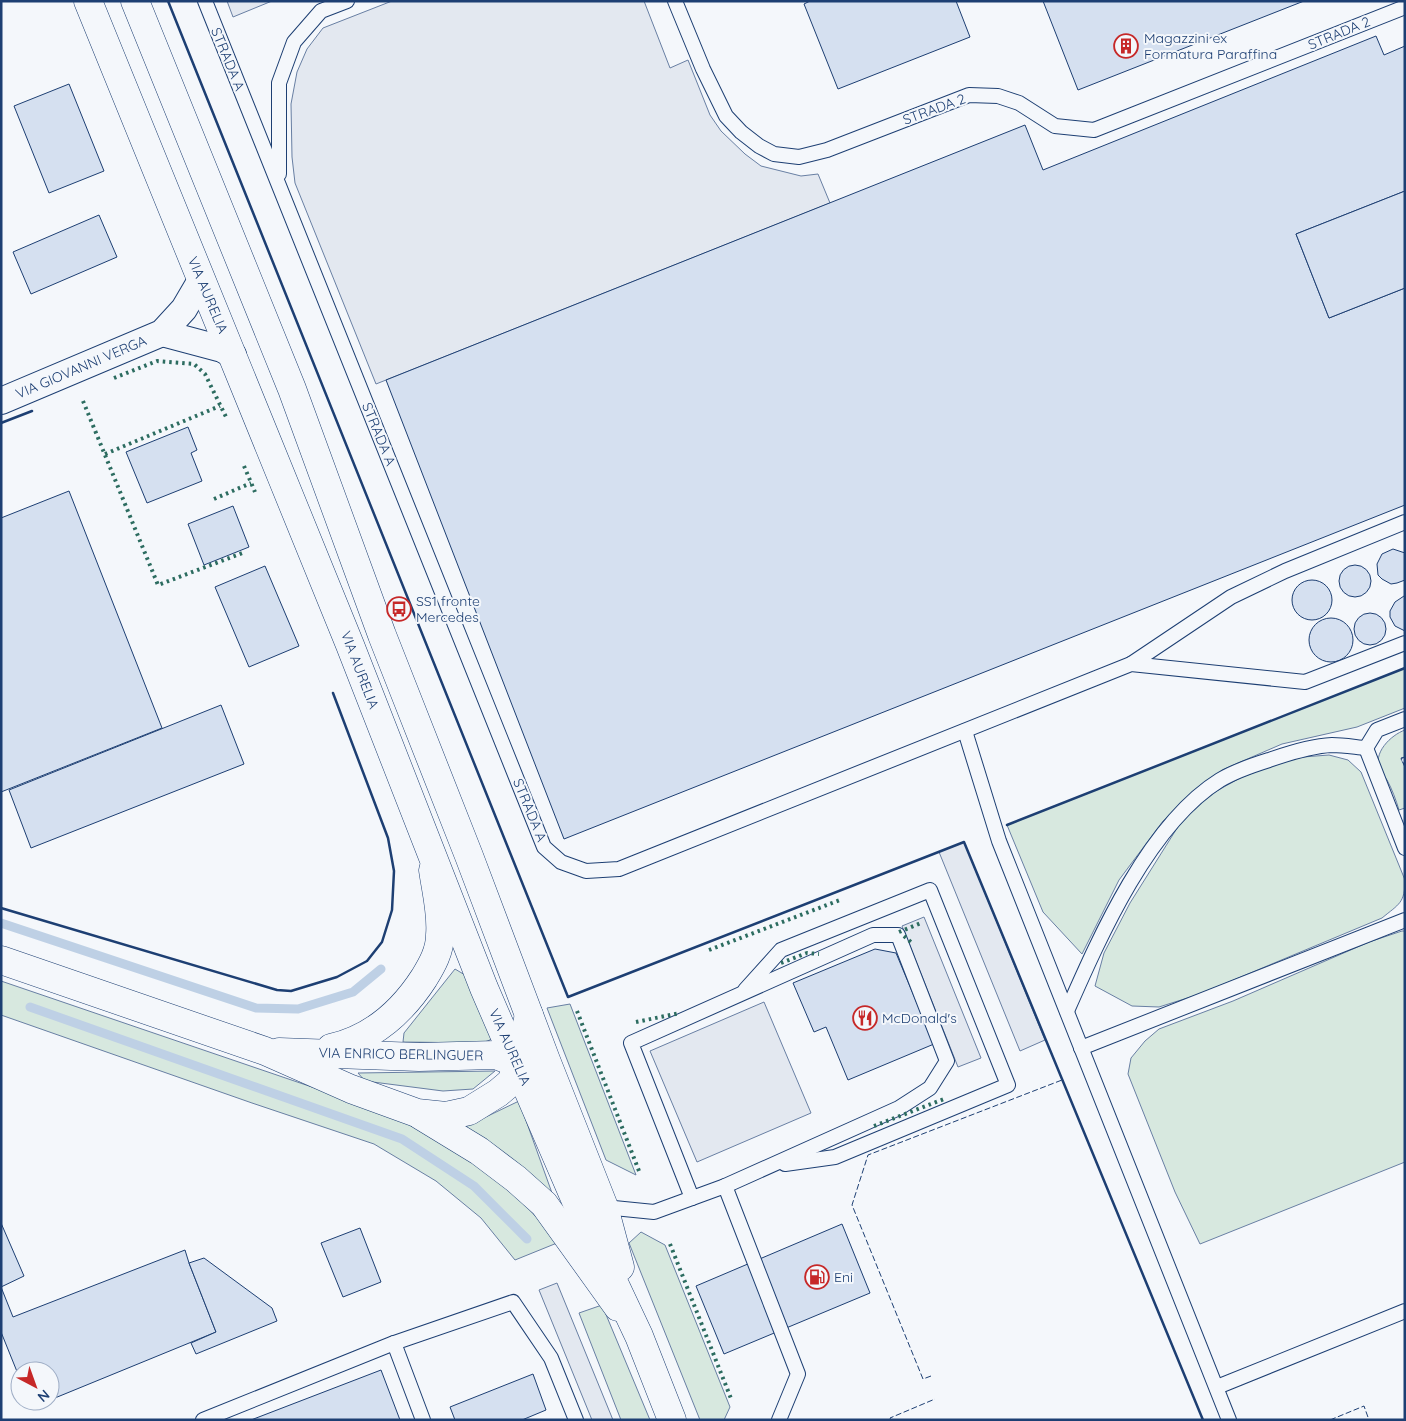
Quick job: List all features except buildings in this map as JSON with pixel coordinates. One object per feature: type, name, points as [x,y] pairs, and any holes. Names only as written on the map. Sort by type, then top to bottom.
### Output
[{"type":"main road","name":"VIA AURELIA","points":[[88,1],[350,645],[484,988],[582,1215],[639,1336],[672,1420]]},
{"type":"main road","name":"VIA AURELIA","points":[[135,1],[292,389],[382,635],[604,1207],[639,1336]]},
{"type":"main road","name":"VIA ENRICO BERLINGUER","points":[[310,1052],[334,1047],[357,1039],[386,1022],[416,990],[435,961],[440,936],[429,849]]},
{"type":"main road","name":"VIA ENRICO BERLINGUER","points":[[1,960],[264,1051],[351,1089],[417,1113],[479,1151],[516,1179],[544,1204],[639,1336]]},
{"type":"main road","points":[[529,1015],[518,1064],[531,1069],[541,1078],[566,1110]]},
{"type":"main road","name":"VIA ENRICO BERLINGUER","points":[[264,1051],[418,1057],[496,1055],[518,1064],[511,1082],[470,1111],[446,1116],[417,1113]]},
{"type":"street","name":"VIA GIOVANNI VERGA","points":[[1,401],[162,333],[184,308],[201,280]]},
{"type":"street","name":"VIA GIOVANNI VERGA","points":[[162,333],[222,349],[233,355]]},
{"type":"lane","name":"STRADA A","points":[[205,1],[544,847],[561,862],[586,871],[619,869],[966,731]]},
{"type":"lane","points":[[279,183],[279,83],[294,42],[321,11],[347,1]]},
{"type":"lane","name":"STRADA 2","points":[[675,1],[703,69],[726,116],[741,132],[774,154],[799,157],[827,150],[969,95],[998,96],[1018,103],[1055,126],[1094,130],[1405,7]]},
{"type":"lane","points":[[1229,1420],[999,841],[966,731],[1131,664],[1231,597],[1285,571],[1405,522]]},
{"type":"lane","points":[[1131,664],[1305,682],[1405,643]]},
{"type":"lane","points":[[1366,748],[1377,730],[1405,719]]},
{"type":"lane","points":[[1067,1011],[1095,948],[1150,850],[1193,801],[1221,780],[1249,767],[1292,752],[1331,745],[1366,748]]},
{"type":"lane","points":[[1366,748],[1405,848]]},
{"type":"lane","points":[[741,994],[781,950],[930,890],[1008,1086],[835,1157],[768,1166]]},
{"type":"lane","points":[[1082,1048],[1405,920]]},
{"type":"lane","points":[[604,1207],[654,1212],[725,1186],[839,1135],[899,1108],[930,1088],[947,1060],[898,935],[873,935],[631,1043],[692,1198]]},
{"type":"lane","points":[[725,1186],[798,1374],[779,1420]]},
{"type":"lane","points":[[203,1420],[394,1344],[514,1302],[551,1358],[576,1420]]},
{"type":"lane","points":[[1217,1387],[1405,1311]]},
{"type":"lane","points":[[394,1344],[423,1420]]},
{"type":"shaded area","points":[[227,1],[272,1],[233,17]]},
{"type":"shaded area","points":[[392,1],[644,1],[670,68],[688,60],[710,115],[721,131],[745,154],[761,166],[801,176],[818,174],[830,203],[376,384],[295,183],[292,157],[291,104],[297,72],[307,49],[323,28]]},
{"type":"shaded area","points":[[1405,668],[1405,708],[1357,727],[1282,744],[1222,770],[1163,821],[1119,880],[1082,954],[1043,912],[1007,825]]},
{"type":"shaded area","points":[[1405,730],[1405,757],[1401,759],[1405,767],[1405,808],[1399,810],[1391,787],[1378,764],[1384,746],[1394,736]]},
{"type":"shaded area","points":[[1329,755],[1348,760],[1361,772],[1405,880],[1404,894],[1397,906],[1382,918],[1200,994],[1159,1007],[1132,1006],[1095,986],[1104,953],[1130,903],[1179,825],[1204,798],[1240,778],[1283,761]]},
{"type":"shaded area","points":[[964,842],[1045,1040],[1020,1051],[939,852]]},
{"type":"shaded area","points":[[924,917],[981,1058],[958,1067],[902,926]]},
{"type":"shaded area","points":[[1405,931],[1405,1162],[1200,1244],[1175,1192],[1128,1074],[1131,1058],[1145,1041],[1159,1029],[1233,1001],[1369,942]]},
{"type":"shaded area","points":[[455,969],[465,975],[493,1035],[490,1040],[482,1043],[403,1042],[404,1033]]},
{"type":"shaded area","points":[[1,981],[353,1101],[417,1127],[452,1146],[517,1197],[545,1226],[557,1243],[515,1260],[481,1218],[436,1181],[374,1144],[1,1015]]},
{"type":"shaded area","points":[[764,1002],[811,1113],[697,1162],[650,1051]]},
{"type":"shaded area","points":[[570,1004],[636,1175],[606,1160],[547,1008]]},
{"type":"shaded area","points":[[495,1071],[473,1089],[443,1091],[365,1081],[358,1073]]},
{"type":"shaded area","points":[[519,1101],[552,1193],[465,1127]]},
{"type":"shaded area","points":[[641,1232],[665,1245],[730,1407],[724,1420],[700,1420],[629,1243]]},
{"type":"shaded area","points":[[557,1283],[613,1420],[592,1420],[539,1290]]},
{"type":"shaded area","points":[[602,1305],[650,1420],[621,1420],[579,1313]]},
{"type":"waterway","points":[[1,923],[256,1008],[298,1009],[353,992],[381,969]]},
{"type":"waterway","points":[[30,1007],[402,1139],[474,1186],[527,1239]]},
{"type":"hedge","points":[[114,378],[157,361],[194,364],[205,374],[227,419]]},
{"type":"hedge","points":[[83,401],[158,585],[245,552]]},
{"type":"hedge","points":[[105,454],[220,406]]},
{"type":"hedge","points":[[244,466],[255,492]]},
{"type":"hedge","points":[[214,499],[251,483]]},
{"type":"hedge","points":[[709,950],[840,900]]},
{"type":"hedge","points":[[899,932],[921,923]]},
{"type":"hedge","points":[[904,936],[912,943]]},
{"type":"hedge","points":[[781,963],[807,953],[819,954]]},
{"type":"hedge","points":[[577,1011],[639,1171]]},
{"type":"hedge","points":[[636,1022],[680,1013]]},
{"type":"hedge","points":[[874,1126],[944,1099]]},
{"type":"hedge","points":[[670,1244],[732,1401]]},
{"type":"fence","points":[[1405,757],[1401,758],[1405,767]]},
{"type":"fence","points":[[931,1376],[923,1379],[852,1205],[868,1155],[1062,1080]]},
{"type":"fence","points":[[891,1420],[890,1418],[935,1399]]},
{"type":"fence","points":[[1330,1420],[1364,1406],[1369,1420]]},
{"type":"wall","points":[[168,1],[568,997],[964,842],[1203,1420]]},
{"type":"wall","points":[[1,423],[32,411]]},
{"type":"wall","points":[[1007,825],[1405,668]]},
{"type":"wall","points":[[1,908],[277,990],[291,991],[337,977],[367,961],[382,942],[392,910],[394,871],[388,838],[333,693]]},
{"type":"place","name":"Magazzini ex Formatura Paraffina","points":[[1126,46]]},
{"type":"place","name":"SS1 fronte Mercedes","points":[[399,609]]},
{"type":"place","name":"McDonald's","points":[[865,1018]]},
{"type":"place","name":"Eni","points":[[817,1277]]}]
